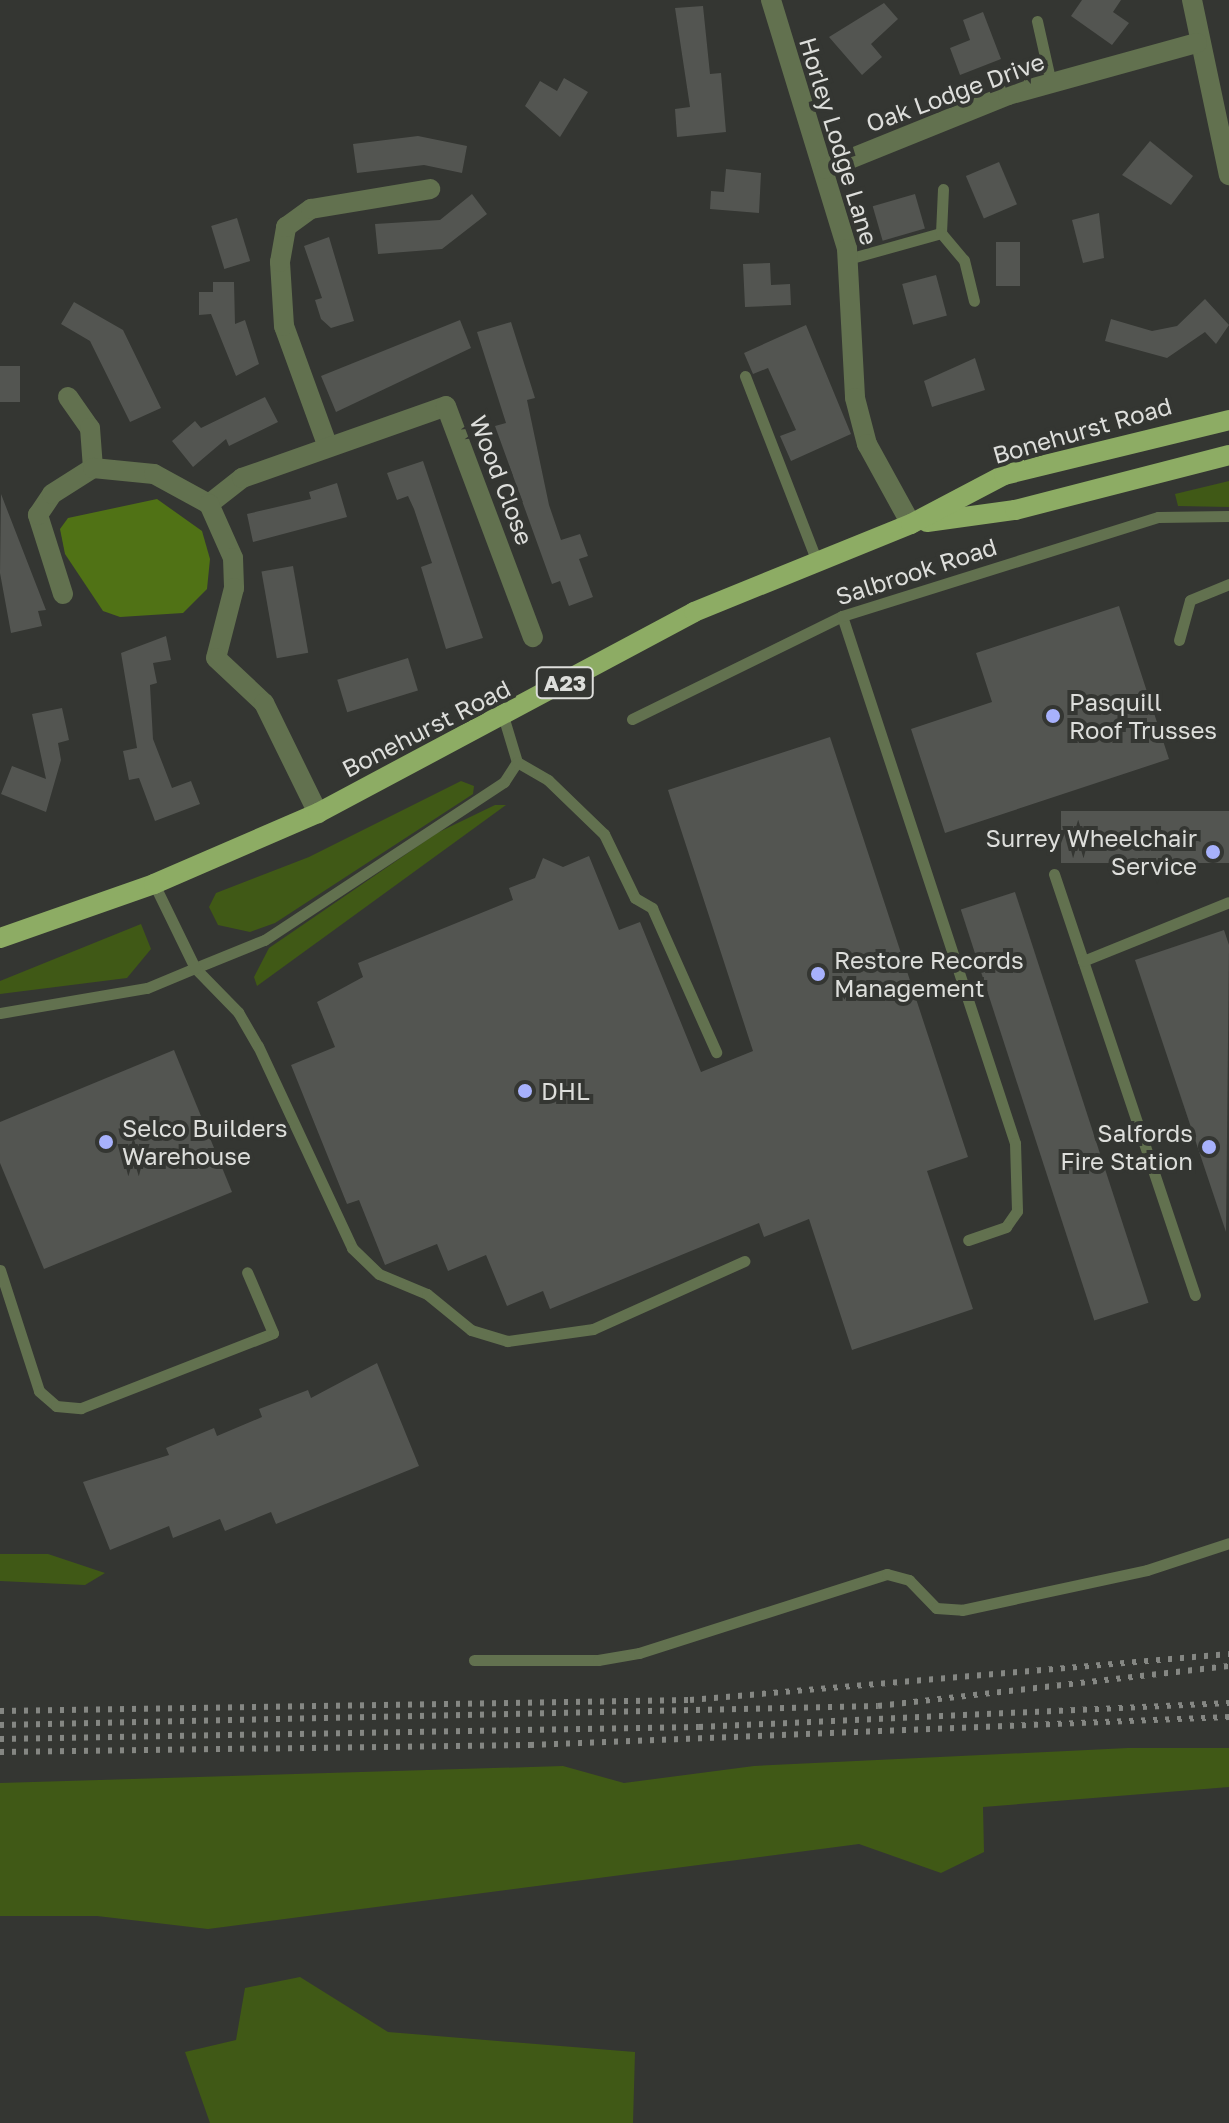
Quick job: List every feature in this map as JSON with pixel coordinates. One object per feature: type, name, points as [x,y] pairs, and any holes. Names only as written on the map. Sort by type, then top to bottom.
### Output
[{"type":"main road","name":"Bonehurst Road","points":[[0,938],[154,884],[318,813],[504,719],[694,612],[816,559],[911,524],[1004,475],[1229,420]]},
{"type":"main road","name":"Bonehurst Road","points":[[911,524],[1015,510],[1229,455]]},
{"type":"street","name":"Horley Lodge Lane","points":[[771,0],[825,169],[848,259],[855,398],[867,444],[911,524]]},
{"type":"street","points":[[1192,0],[1197,43],[1229,175]]},
{"type":"street","name":"Oak Lodge Drive","points":[[825,169],[1051,83],[1197,43]]},
{"type":"street","points":[[209,504],[242,478],[328,447],[284,326],[280,262],[286,227],[311,209],[430,189]]},
{"type":"street","points":[[68,397],[90,428],[93,468]]},
{"type":"street","name":"Wood Close","points":[[328,447],[446,406],[533,637]]},
{"type":"street","points":[[63,594],[38,515],[52,494],[93,468],[154,474],[209,504],[225,530],[234,573],[216,658],[264,703],[318,813]]},
{"type":"lane","points":[[1037,21],[1051,83]]},
{"type":"lane","points":[[943,189],[941,233],[964,260],[974,301]]},
{"type":"lane","points":[[848,259],[941,233]]},
{"type":"lane","points":[[745,376],[816,559]]},
{"type":"lane","name":"Salbrook Road","points":[[632,719],[842,616],[1158,517],[1229,516]]},
{"type":"lane","points":[[1179,640],[1190,600],[1229,584]]},
{"type":"lane","points":[[842,616],[1015,1143],[1017,1211],[1006,1227],[968,1240]]},
{"type":"lane","points":[[504,719],[517,762],[548,780],[604,834],[635,898],[652,908],[716,1052]]},
{"type":"lane","points":[[0,1013],[147,988],[264,940],[504,782],[517,762]]},
{"type":"lane","points":[[1054,874],[1195,1295]]},
{"type":"lane","points":[[154,884],[195,968],[238,1012],[258,1046],[352,1248],[379,1274],[427,1294],[471,1330],[507,1341],[593,1329],[744,1261]]},
{"type":"lane","points":[[1083,961],[1229,902]]},
{"type":"lane","points":[[0,1270],[39,1391],[56,1406],[81,1408],[273,1333],[247,1272]]},
{"type":"lane","points":[[474,1660],[598,1660],[639,1653],[887,1574],[909,1580],[936,1608],[962,1610],[1147,1570],[1229,1543]]},
{"type":"shaded area","points":[[1229,481],[1229,507],[1178,506],[1175,494]]},
{"type":"shaded area","points":[[157,499],[202,531],[210,559],[207,589],[183,613],[120,617],[103,611],[65,554],[60,529],[68,518]]},
{"type":"shaded area","points":[[461,781],[474,786],[473,794],[275,923],[250,932],[218,925],[209,907],[216,893],[309,857]]},
{"type":"shaded area","points":[[495,805],[506,805],[257,986],[254,977],[269,948],[437,833]]},
{"type":"shaded area","points":[[141,924],[151,949],[127,978],[0,994],[0,981]]},
{"type":"shaded area","points":[[0,1554],[48,1554],[105,1573],[85,1585],[0,1581]]},
{"type":"shaded area","points":[[1128,1748],[1229,1748],[1229,1787],[983,1807],[984,1852],[941,1873],[859,1844],[208,1929],[97,1916],[0,1916],[0,1783],[563,1766],[624,1783],[754,1766]]},
{"type":"shaded area","points":[[300,1977],[388,2032],[635,2052],[633,2123],[210,2123],[185,2052],[236,2040],[245,1988]]},
{"type":"building","points":[[1082,0],[1121,0],[1113,12],[1129,23],[1112,45],[1071,16]]},
{"type":"building","points":[[884,3],[898,19],[871,44],[882,57],[862,75],[829,37]]},
{"type":"building","points":[[703,6],[710,74],[721,73],[726,132],[677,137],[675,109],[690,107],[675,8]]},
{"type":"building","points":[[983,12],[1001,59],[960,75],[950,48],[970,40],[963,20]]},
{"type":"building","points":[[564,78],[588,92],[560,137],[525,106],[540,81],[557,91]]},
{"type":"building","points":[[418,136],[467,146],[462,173],[424,165],[357,173],[353,144]]},
{"type":"building","points":[[1150,141],[1193,176],[1171,205],[1122,175]]},
{"type":"building","points":[[999,162],[1017,204],[984,218],[966,176]]},
{"type":"building","points":[[726,169],[761,173],[759,213],[710,209],[711,191],[724,192]]},
{"type":"building","points":[[472,194],[487,214],[442,249],[378,254],[375,224],[440,220]]},
{"type":"building","points":[[915,194],[925,229],[883,241],[873,206]]},
{"type":"building","points":[[1099,213],[1104,258],[1083,263],[1072,220]]},
{"type":"building","points":[[237,218],[250,261],[224,269],[211,226]]},
{"type":"building","points":[[329,237],[354,321],[331,328],[321,319],[315,300],[322,298],[304,246]]},
{"type":"building","points":[[996,242],[1020,242],[1020,286],[996,286]]},
{"type":"building","points":[[770,263],[771,285],[790,284],[791,305],[745,307],[743,264]]},
{"type":"building","points":[[936,275],[947,316],[913,325],[902,284]]},
{"type":"building","points":[[213,282],[234,282],[235,324],[245,320],[259,364],[236,376],[211,314],[199,315],[199,292],[213,292]]},
{"type":"building","points":[[1205,299],[1229,325],[1216,344],[1205,332],[1167,358],[1105,341],[1111,319],[1152,331],[1177,326]]},
{"type":"building","points":[[74,302],[123,330],[161,408],[130,422],[90,341],[61,324]]},
{"type":"building","points":[[460,320],[471,348],[336,412],[321,376]]},
{"type":"building","points":[[511,322],[535,398],[527,400],[549,505],[561,540],[580,534],[588,556],[579,559],[593,597],[569,606],[560,581],[552,584],[495,426],[506,423],[477,332]]},
{"type":"building","points":[[806,325],[851,434],[791,461],[780,436],[796,430],[768,368],[753,374],[744,353]]},
{"type":"building","points":[[975,358],[985,390],[932,407],[924,381]]},
{"type":"building","points":[[0,366],[20,366],[20,402],[0,402]]},
{"type":"building","points":[[265,397],[278,422],[229,446],[226,439],[193,467],[172,441],[195,421],[201,428]]},
{"type":"building","points":[[423,461],[483,638],[446,649],[421,567],[432,563],[414,509],[408,496],[397,500],[387,473]]},
{"type":"building","points":[[337,483],[347,517],[253,542],[247,514],[311,499],[309,492]]},
{"type":"building","points":[[1,494],[46,610],[38,611],[42,626],[11,633],[0,573]]},
{"type":"building","points":[[293,566],[308,653],[277,658],[261,572]]},
{"type":"building","name":"Pasquill Roof Trusses","points":[[1119,606],[1169,759],[945,833],[911,729],[992,702],[976,653]]},
{"type":"building","points":[[166,636],[171,660],[153,663],[157,683],[150,685],[153,739],[172,788],[191,781],[200,804],[155,821],[139,778],[129,780],[123,751],[137,748],[121,653]]},
{"type":"building","points":[[408,658],[418,691],[347,712],[337,680]]},
{"type":"building","points":[[62,708],[69,740],[58,743],[61,760],[46,812],[1,794],[12,766],[46,779],[32,714]]},
{"type":"building","points":[[830,737],[968,1157],[927,1171],[973,1309],[852,1350],[809,1219],[764,1237],[759,1223],[550,1309],[543,1291],[507,1306],[486,1255],[448,1271],[437,1244],[385,1265],[359,1200],[347,1204],[291,1065],[335,1047],[317,1002],[363,977],[358,963],[513,900],[509,888],[535,878],[543,858],[563,867],[589,856],[619,930],[640,922],[701,1072],[753,1051],[668,790]]},
{"type":"building","points":[[1061,811],[1229,811],[1229,863],[1061,863]]},
{"type":"building","points":[[1015,892],[1148,1303],[1094,1320],[961,910]]},
{"type":"building","points":[[1224,930],[1229,945],[1226,1232],[1135,960]]},
{"type":"building","name":"Selco Builders Warehouse","points":[[174,1050],[232,1192],[44,1269],[0,1163],[0,1122]]},
{"type":"building","points":[[377,1363],[419,1466],[276,1524],[271,1512],[225,1531],[220,1519],[173,1538],[169,1526],[110,1550],[83,1482],[169,1455],[166,1448],[214,1428],[217,1436],[262,1417],[259,1409],[308,1390],[311,1398]]},
{"type":"railway","points":[[0,1711],[690,1700],[1229,1654]]},
{"type":"railway","points":[[0,1725],[878,1706],[1229,1666]]},
{"type":"railway","points":[[0,1739],[699,1727],[1229,1703]]},
{"type":"railway","points":[[0,1752],[530,1745],[1229,1717]]},
{"type":"place","name":"Pasquill Roof Trusses","points":[[1053,716]]},
{"type":"place","name":"Surrey Wheelchair Service","points":[[1213,852]]},
{"type":"place","name":"Restore Records Management","points":[[818,974]]},
{"type":"place","name":"DHL","points":[[525,1091]]},
{"type":"place","name":"Selco Builders Warehouse","points":[[106,1142]]},
{"type":"place","name":"Salfords Fire Station","points":[[1209,1147]]}]
